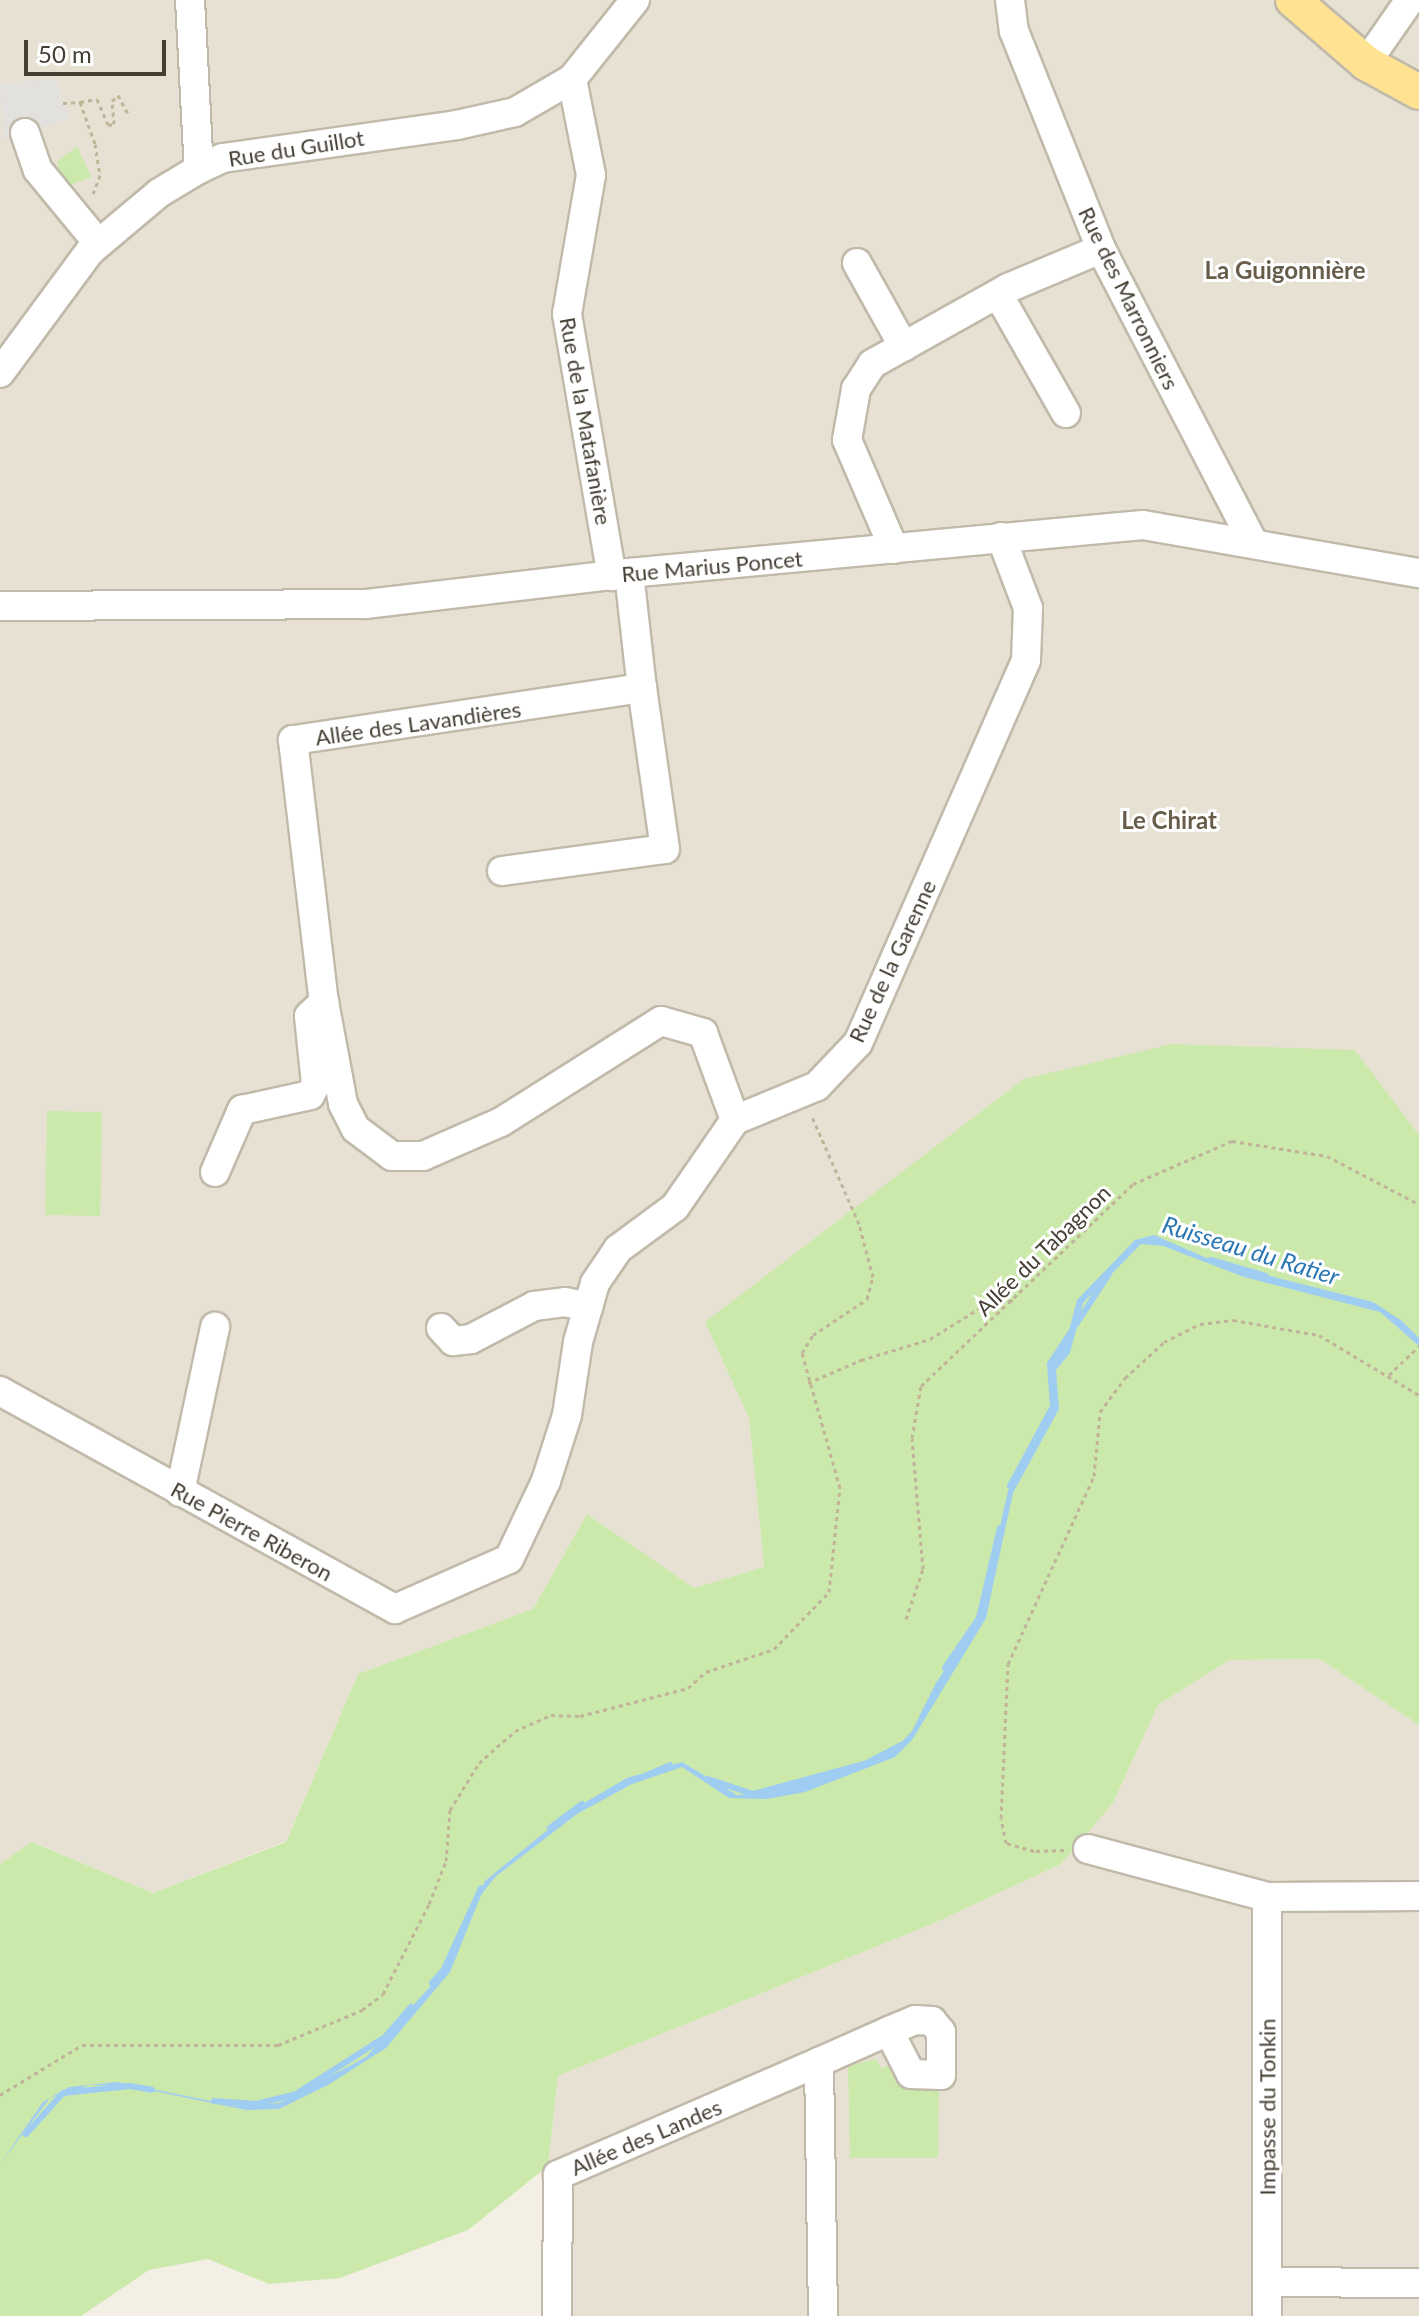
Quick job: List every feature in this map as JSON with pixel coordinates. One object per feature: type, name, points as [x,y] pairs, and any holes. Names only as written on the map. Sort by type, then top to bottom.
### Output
[{"type":"main road","points":[[1293,0],[1366,63],[1419,92]]},
{"type":"street","points":[[190,0],[199,169]]},
{"type":"street","name":"Rue du Guillot","points":[[0,373],[94,238],[199,169],[223,158],[457,125],[515,112],[572,79],[635,0]]},
{"type":"street","name":"Rue des Marronniers","points":[[1010,0],[1014,31],[1101,249],[1253,542]]},
{"type":"street","points":[[1366,63],[1410,0]]},
{"type":"street","name":"Rue de la Matafanière","points":[[572,79],[591,158],[567,314],[620,574]]},
{"type":"street","points":[[25,133],[38,170],[94,238]]},
{"type":"street","points":[[894,549],[852,459],[847,417],[872,364],[998,294],[1101,249]]},
{"type":"street","points":[[857,263],[904,347]]},
{"type":"street","points":[[998,294],[1066,413]]},
{"type":"street","name":"Rue Marius Poncet","points":[[0,606],[366,604],[620,574],[1143,525],[1419,573]]},
{"type":"street","name":"Rue de la Garenne","points":[[735,1120],[817,1086],[858,1043],[1026,660],[1028,608],[1001,537]]},
{"type":"street","points":[[502,871],[665,849],[642,688],[620,574]]},
{"type":"street","name":"Allée des Lavandières","points":[[324,1002],[293,740],[642,688]]},
{"type":"street","points":[[324,1002],[343,1104],[356,1129],[392,1156],[423,1156],[501,1122],[661,1021],[703,1033],[735,1120],[675,1207],[618,1249],[595,1283],[588,1307],[565,1302],[534,1306],[471,1339],[453,1341],[441,1328]]},
{"type":"street","points":[[215,1172],[242,1110],[310,1095],[316,1084],[309,1016],[324,1002]]},
{"type":"street","name":"Rue Pierre Riberon","points":[[0,1391],[395,1609],[509,1559],[546,1481],[563,1429],[588,1307]]},
{"type":"street","points":[[180,1492],[215,1327]]},
{"type":"street","points":[[1088,1849],[1267,1897],[1419,1896]]},
{"type":"street","name":"Impasse du Tonkin","points":[[1267,1897],[1267,2316]]},
{"type":"street","name":"Allée des Landes","points":[[557,2316],[558,2175],[889,2031]]},
{"type":"street","points":[[819,2062],[823,2316]]},
{"type":"street","points":[[1268,2282],[1419,2283]]},
{"type":"path","points":[[63,103],[112,101],[118,95],[123,98],[129,116]]},
{"type":"path","points":[[98,103],[108,125],[115,118],[112,101]]},
{"type":"path","points":[[80,102],[100,175],[91,200],[94,238]]},
{"type":"path","points":[[0,2095],[82,2045],[278,2045],[362,2010],[383,1994],[429,1904],[446,1861],[450,1810],[479,1763],[515,1731],[551,1715],[580,1716],[663,1697],[706,1672],[774,1649],[829,1592],[840,1488],[802,1353],[813,1335],[867,1299],[873,1277],[859,1224],[802,1093]]},
{"type":"path","name":"Allée du Tabagnon","points":[[906,1619],[923,1569],[912,1438],[921,1386],[1133,1184],[1232,1141],[1327,1156],[1419,1204]]},
{"type":"path","points":[[808,1383],[930,1339],[985,1305],[1014,1300]]},
{"type":"path","points":[[1088,1849],[1017,1849],[1006,1843],[1001,1818],[1008,1664],[1094,1476],[1100,1412],[1125,1378],[1164,1342],[1200,1324],[1233,1320],[1319,1335],[1419,1395]]},
{"type":"path","points":[[1389,1375],[1419,1346]]},
{"type":"shaded area","points":[[0,0],[1419,0],[1419,1135],[1355,1050],[705,1321],[749,1418],[764,1567],[694,1588],[587,1514],[533,1609],[358,1674],[286,1841],[153,1893],[33,1842],[0,1864]]},
{"type":"shaded area","points":[[55,78],[70,119],[3,139],[0,84]]},
{"type":"shaded area","points":[[1320,1659],[1419,1725],[1419,2316],[546,2316],[548,2166],[558,2076],[932,1924],[1061,1864],[1113,1803],[1158,1705],[1229,1660]]},
{"type":"green space","points":[[77,146],[91,177],[64,187],[57,162]]},
{"type":"green space","points":[[1172,1044],[1355,1050],[1419,1135],[1419,1725],[1320,1659],[1229,1660],[1158,1705],[1113,1803],[1061,1864],[932,1924],[558,2076],[548,2166],[468,2230],[340,2278],[269,2284],[208,2259],[149,2270],[81,2316],[0,2316],[0,1864],[32,1842],[153,1893],[286,1842],[358,1674],[533,1609],[587,1514],[694,1588],[764,1567],[749,1418],[705,1322],[1024,1079]]},
{"type":"green space","points":[[47,1111],[102,1112],[100,1216],[45,1215]]},
{"type":"green space","points":[[876,2059],[881,2068],[891,2064],[896,2084],[939,2085],[938,2158],[850,2158],[848,2066]]},
{"type":"water","points":[[1154,1235],[1218,1263],[1373,1302],[1402,1321],[1419,1338],[1419,1346],[1380,1312],[1244,1277],[1163,1246],[1141,1244],[1083,1303],[1070,1353],[1056,1370],[1059,1409],[1013,1493],[986,1618],[912,1740],[895,1757],[805,1792],[766,1799],[729,1798],[682,1767],[632,1784],[577,1814],[495,1877],[481,1895],[450,1972],[386,2048],[328,2085],[279,2109],[246,2110],[130,2086],[90,2085],[50,2098],[0,2164],[43,2102],[69,2087],[118,2082],[235,2106],[279,2103],[366,2057],[447,1968],[485,1881],[572,1810],[627,1778],[682,1762],[737,1795],[769,1793],[878,1761],[895,1749],[912,1731],[936,1683],[979,1618],[1008,1491],[1051,1413],[1049,1369],[1065,1346],[1077,1300],[1135,1240]]},
{"type":"waterway","name":"Ruisseau du Ratier","points":[[1211,1260],[1266,1276]]},
{"type":"waterway","name":"Ruisseau du Ratier","points":[[1010,1486],[1053,1406],[1050,1364],[1109,1274]]},
{"type":"waterway","name":"Ruisseau du Ratier","points":[[945,1668],[979,1618],[1000,1528]]},
{"type":"waterway","name":"Ruisseau du Ratier","points":[[708,1779],[753,1794],[867,1763],[901,1745]]},
{"type":"waterway","name":"Ruisseau du Ratier","points":[[647,1775],[670,1765]]},
{"type":"waterway","name":"Ruisseau du Ratier","points":[[550,1828],[582,1804]]},
{"type":"waterway","name":"Ruisseau du Ratier","points":[[432,1983],[444,1969],[481,1888]]},
{"type":"waterway","name":"Ruisseau du Ratier","points":[[214,2101],[256,2104],[296,2094],[385,2037],[411,2007]]},
{"type":"waterway","name":"Ruisseau du Ratier","points":[[26,2134],[63,2093],[130,2086],[152,2090]]},
{"type":"district","name":"La Guigonnière","points":[[1285,270]]},
{"type":"district","name":"Le Chirat","points":[[1169,820]]}]
